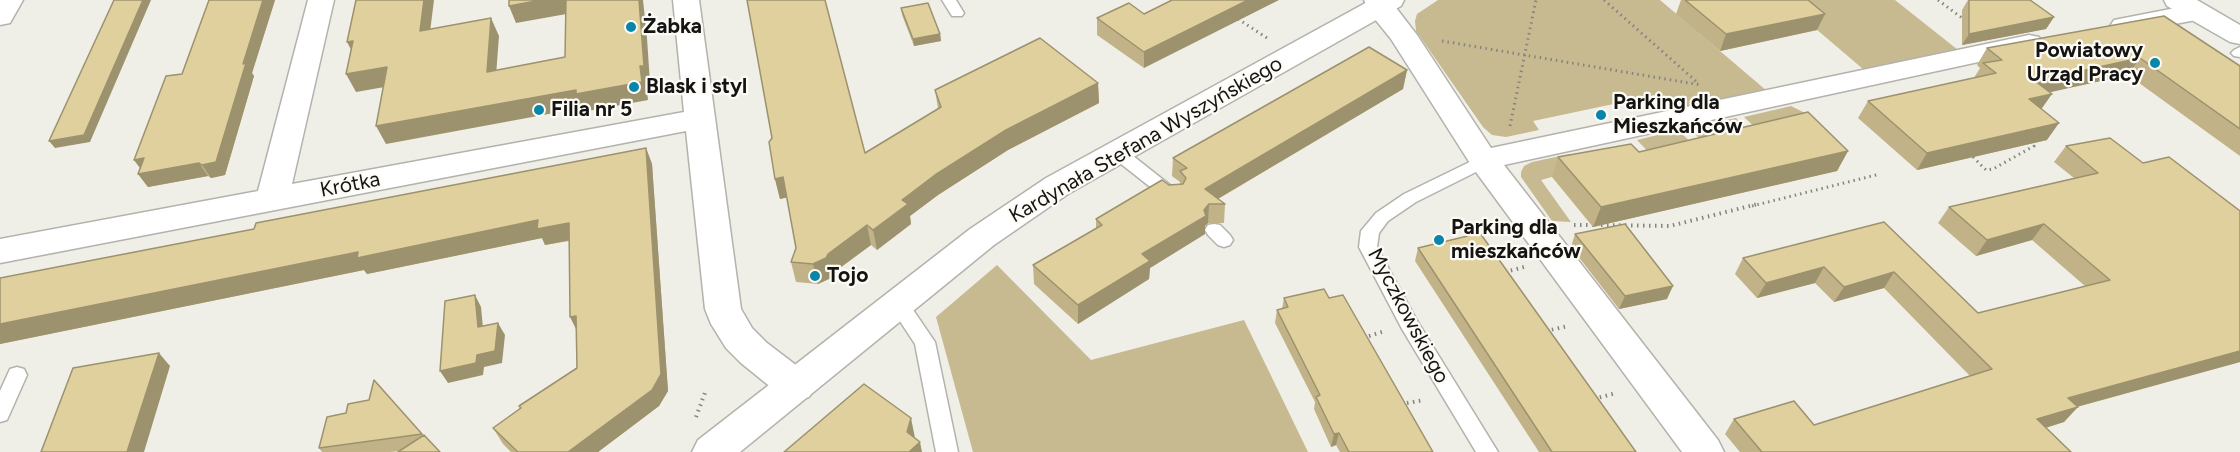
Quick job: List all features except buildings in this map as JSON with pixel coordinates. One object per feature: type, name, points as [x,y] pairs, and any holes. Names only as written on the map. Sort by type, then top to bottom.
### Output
[{"type":"street","points":[[0,17],[10,0]]},
{"type":"street","points":[[272,200],[321,0]]},
{"type":"street","points":[[686,0],[723,309],[729,324],[739,338],[754,353],[796,386]]},
{"type":"street","points":[[1383,2],[1403,34],[1495,157],[1704,452]]},
{"type":"street","name":"Kardynała Stefana Wyszyńskiego","points":[[712,452],[982,237],[1057,186],[1383,2]]},
{"type":"street","points":[[2098,30],[2187,6],[2240,36]]},
{"type":"street","points":[[2187,6],[2240,53]]},
{"type":"street","points":[[1495,157],[2051,39]]},
{"type":"street","name":"Krótka","points":[[0,251],[679,122],[700,120]]},
{"type":"lane","points":[[1117,152],[1174,197]]},
{"type":"lane","name":"Myczkowskiego","points":[[1487,452],[1409,324],[1368,247],[1370,231],[1382,217],[1419,193],[1495,157]]},
{"type":"lane","points":[[898,303],[925,342],[947,452]]},
{"type":"lane","points":[[0,414],[17,375]]},
{"type":"path","points":[[1495,157],[1526,55],[1536,0]]},
{"type":"path","points":[[1604,0],[1698,84]]},
{"type":"path","points":[[1938,0],[2003,48]]},
{"type":"path","points":[[1238,19],[1267,38]]},
{"type":"path","points":[[1403,34],[1698,84],[1756,101]]},
{"type":"path","points":[[1973,157],[1986,170],[1993,169],[2034,146],[2026,139]]},
{"type":"path","points":[[1573,225],[1670,226],[1880,174]]},
{"type":"path","points":[[1495,274],[1535,265]]},
{"type":"path","points":[[1537,333],[1577,324]]},
{"type":"path","points":[[695,419],[706,390]]},
{"type":"path","points":[[1585,401],[1626,391]]},
{"type":"shaded area","points":[[1438,0],[1660,0],[1767,91],[1671,109],[1656,95],[1533,121],[1539,130],[1506,137],[1492,135],[1483,127],[1416,31],[1417,14]]},
{"type":"shaded area","points":[[1782,0],[1895,0],[1958,50],[1863,69]]},
{"type":"shaded area","points":[[1791,106],[1803,112],[1814,124],[1764,136],[1744,117]]},
{"type":"shaded area","points":[[1736,118],[1756,139],[1710,149],[1689,128]]},
{"type":"shaded area","points":[[1678,130],[1701,152],[1658,162],[1637,140]]},
{"type":"shaded area","points":[[1570,154],[1583,168],[1541,180],[1571,222],[1552,221],[1521,177],[1521,172],[1524,166],[1532,162]]},
{"type":"shaded area","points":[[997,265],[1091,360],[1244,320],[1308,452],[973,452],[936,317]]},
{"type":"place","name":"Żabka","points":[[631,27]]},
{"type":"place","name":"Powiatowy Urząd Pracy","points":[[2155,63]]},
{"type":"place","name":"Blask i styl","points":[[634,87]]},
{"type":"place","name":"Filia nr 5","points":[[539,110]]},
{"type":"place","name":"Parking dla Mieszkańców","points":[[1601,115]]},
{"type":"place","name":"Parking dla mieszkańców","points":[[1439,240]]},
{"type":"place","name":"Tojo","points":[[815,276]]}]
